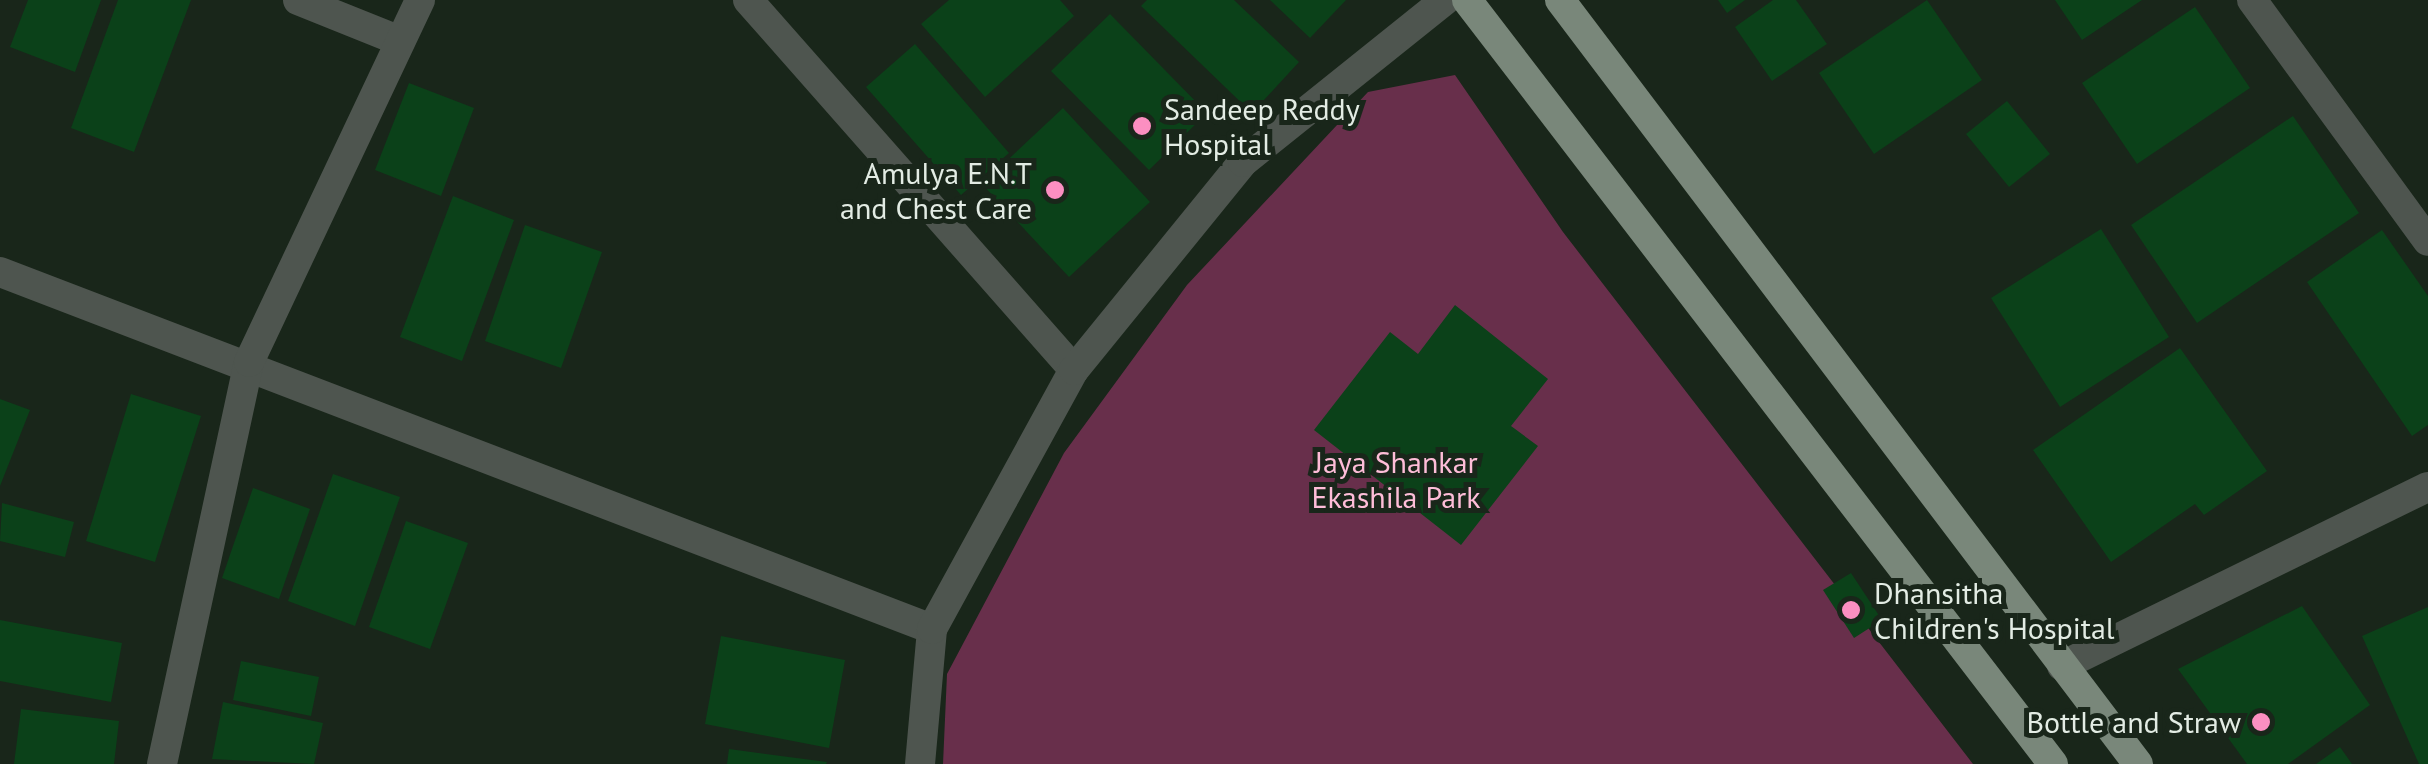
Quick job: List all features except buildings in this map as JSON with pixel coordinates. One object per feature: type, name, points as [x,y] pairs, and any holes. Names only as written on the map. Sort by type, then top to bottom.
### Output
[{"type":"main road","points":[[1466,0],[2053,764]]},
{"type":"main road","points":[[1560,0],[2138,764]]},
{"type":"street","points":[[298,0],[400,41]]},
{"type":"street","points":[[162,764],[249,362],[420,0]]},
{"type":"street","points":[[748,0],[1074,370]]},
{"type":"street","points":[[920,764],[932,629],[1074,370],[1243,162],[1445,0]]},
{"type":"street","points":[[2252,0],[2428,241]]},
{"type":"street","points":[[0,272],[249,362],[932,629]]},
{"type":"street","points":[[2062,666],[2428,487]]},
{"type":"green space","name":"Jaya Shankar Ekashila Park","points":[[1455,75],[1563,232],[1973,764],[943,764],[947,674],[1064,453],[1187,285],[1368,92]]},
{"type":"place","name":"Sandeep Reddy Hospital","points":[[1142,126]]},
{"type":"place","name":"Amulya E.N.T and Chest Care","points":[[1055,190]]},
{"type":"place","name":"Dhansitha Children's Hospital","points":[[1851,610]]},
{"type":"place","name":"Bottle and Straw","points":[[2261,722]]}]
